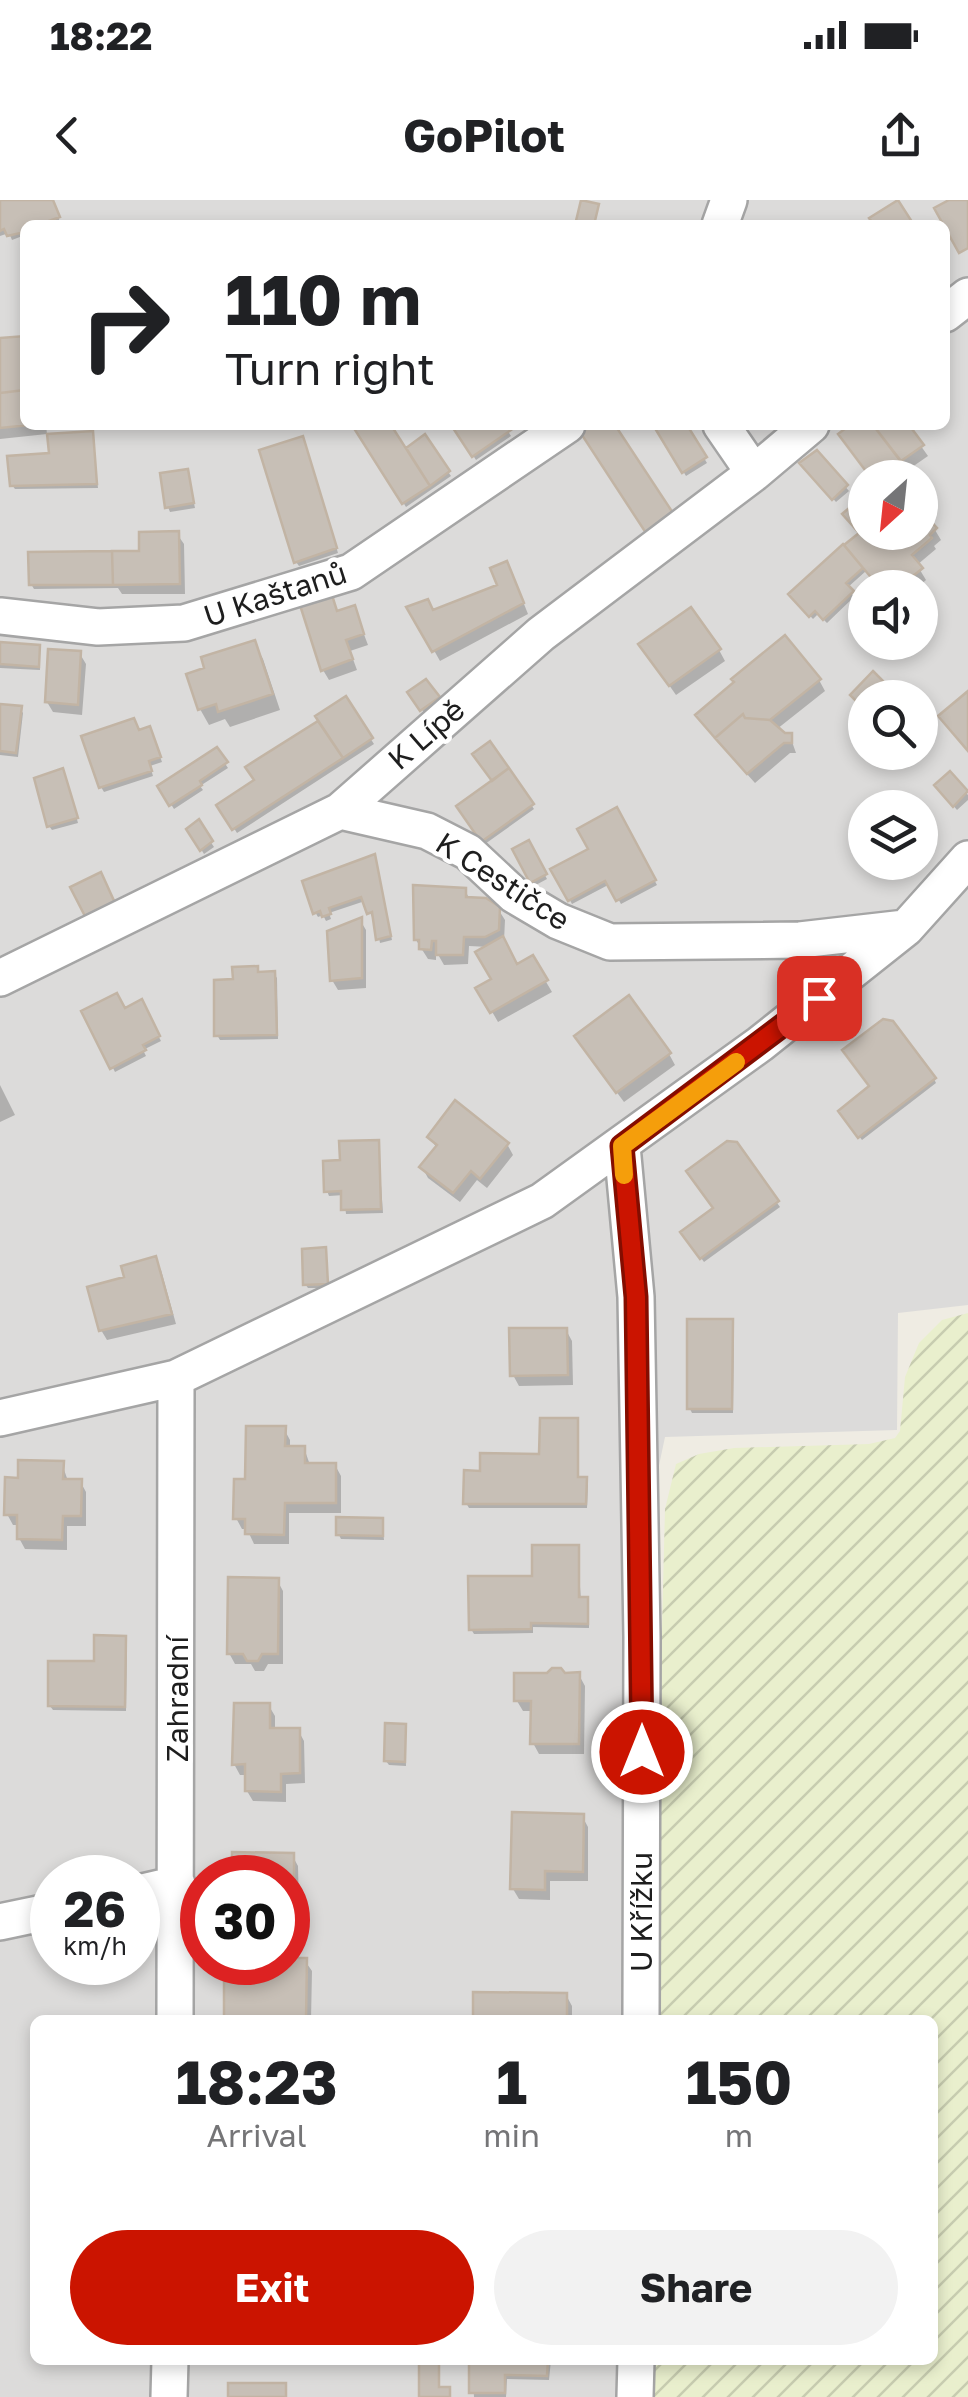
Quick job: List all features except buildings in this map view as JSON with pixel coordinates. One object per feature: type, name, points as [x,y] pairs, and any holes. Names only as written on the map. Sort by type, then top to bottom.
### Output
[{"type":"street","name":"U Kaštanů","points":[[0,616],[98,627],[184,623],[352,572],[561,430]]},
{"type":"street","points":[[725,430],[754,472]]},
{"type":"street","name":"K Lípě","points":[[0,978],[340,811],[541,634],[805,430]]},
{"type":"street","name":"K Cestičce","points":[[340,811],[427,831],[468,852],[514,895],[558,922],[610,942],[800,940],[906,928]]},
{"type":"street","points":[[0,1418],[176,1378],[542,1201],[760,1044],[906,928],[968,859]]},
{"type":"street","name":"U Křížku","points":[[622,1146],[636,1297],[642,1636],[640,2015]]},
{"type":"street","name":"Zahradní","points":[[175,2015],[176,1378]]},
{"type":"street","points":[[160,1887],[177,1884]]},
{"type":"street","points":[[0,1922],[30,1916]]},
{"type":"street","points":[[170,2365],[170,2397]]},
{"type":"street","points":[[635,2397],[636,2365]]},
{"type":"shaded area","points":[[0,200],[968,200],[968,1305],[898,1313],[897,1430],[665,1437],[657,1475],[660,2015],[30,2015],[30,2365],[652,2365],[651,2397],[0,2397]]},
{"type":"green space","points":[[968,1313],[968,2397],[651,2397],[652,2365],[938,2365],[938,2015],[660,2015],[659,1747],[665,1509],[676,1464],[699,1454],[734,1448],[869,1444],[895,1438],[900,1431],[905,1377],[919,1343],[942,1320]]},
{"type":"slow traffic","points":[[624,1175],[622,1146],[736,1062]]},
{"type":"route","points":[[642,1752],[636,1297],[622,1146],[819,998]]}]
